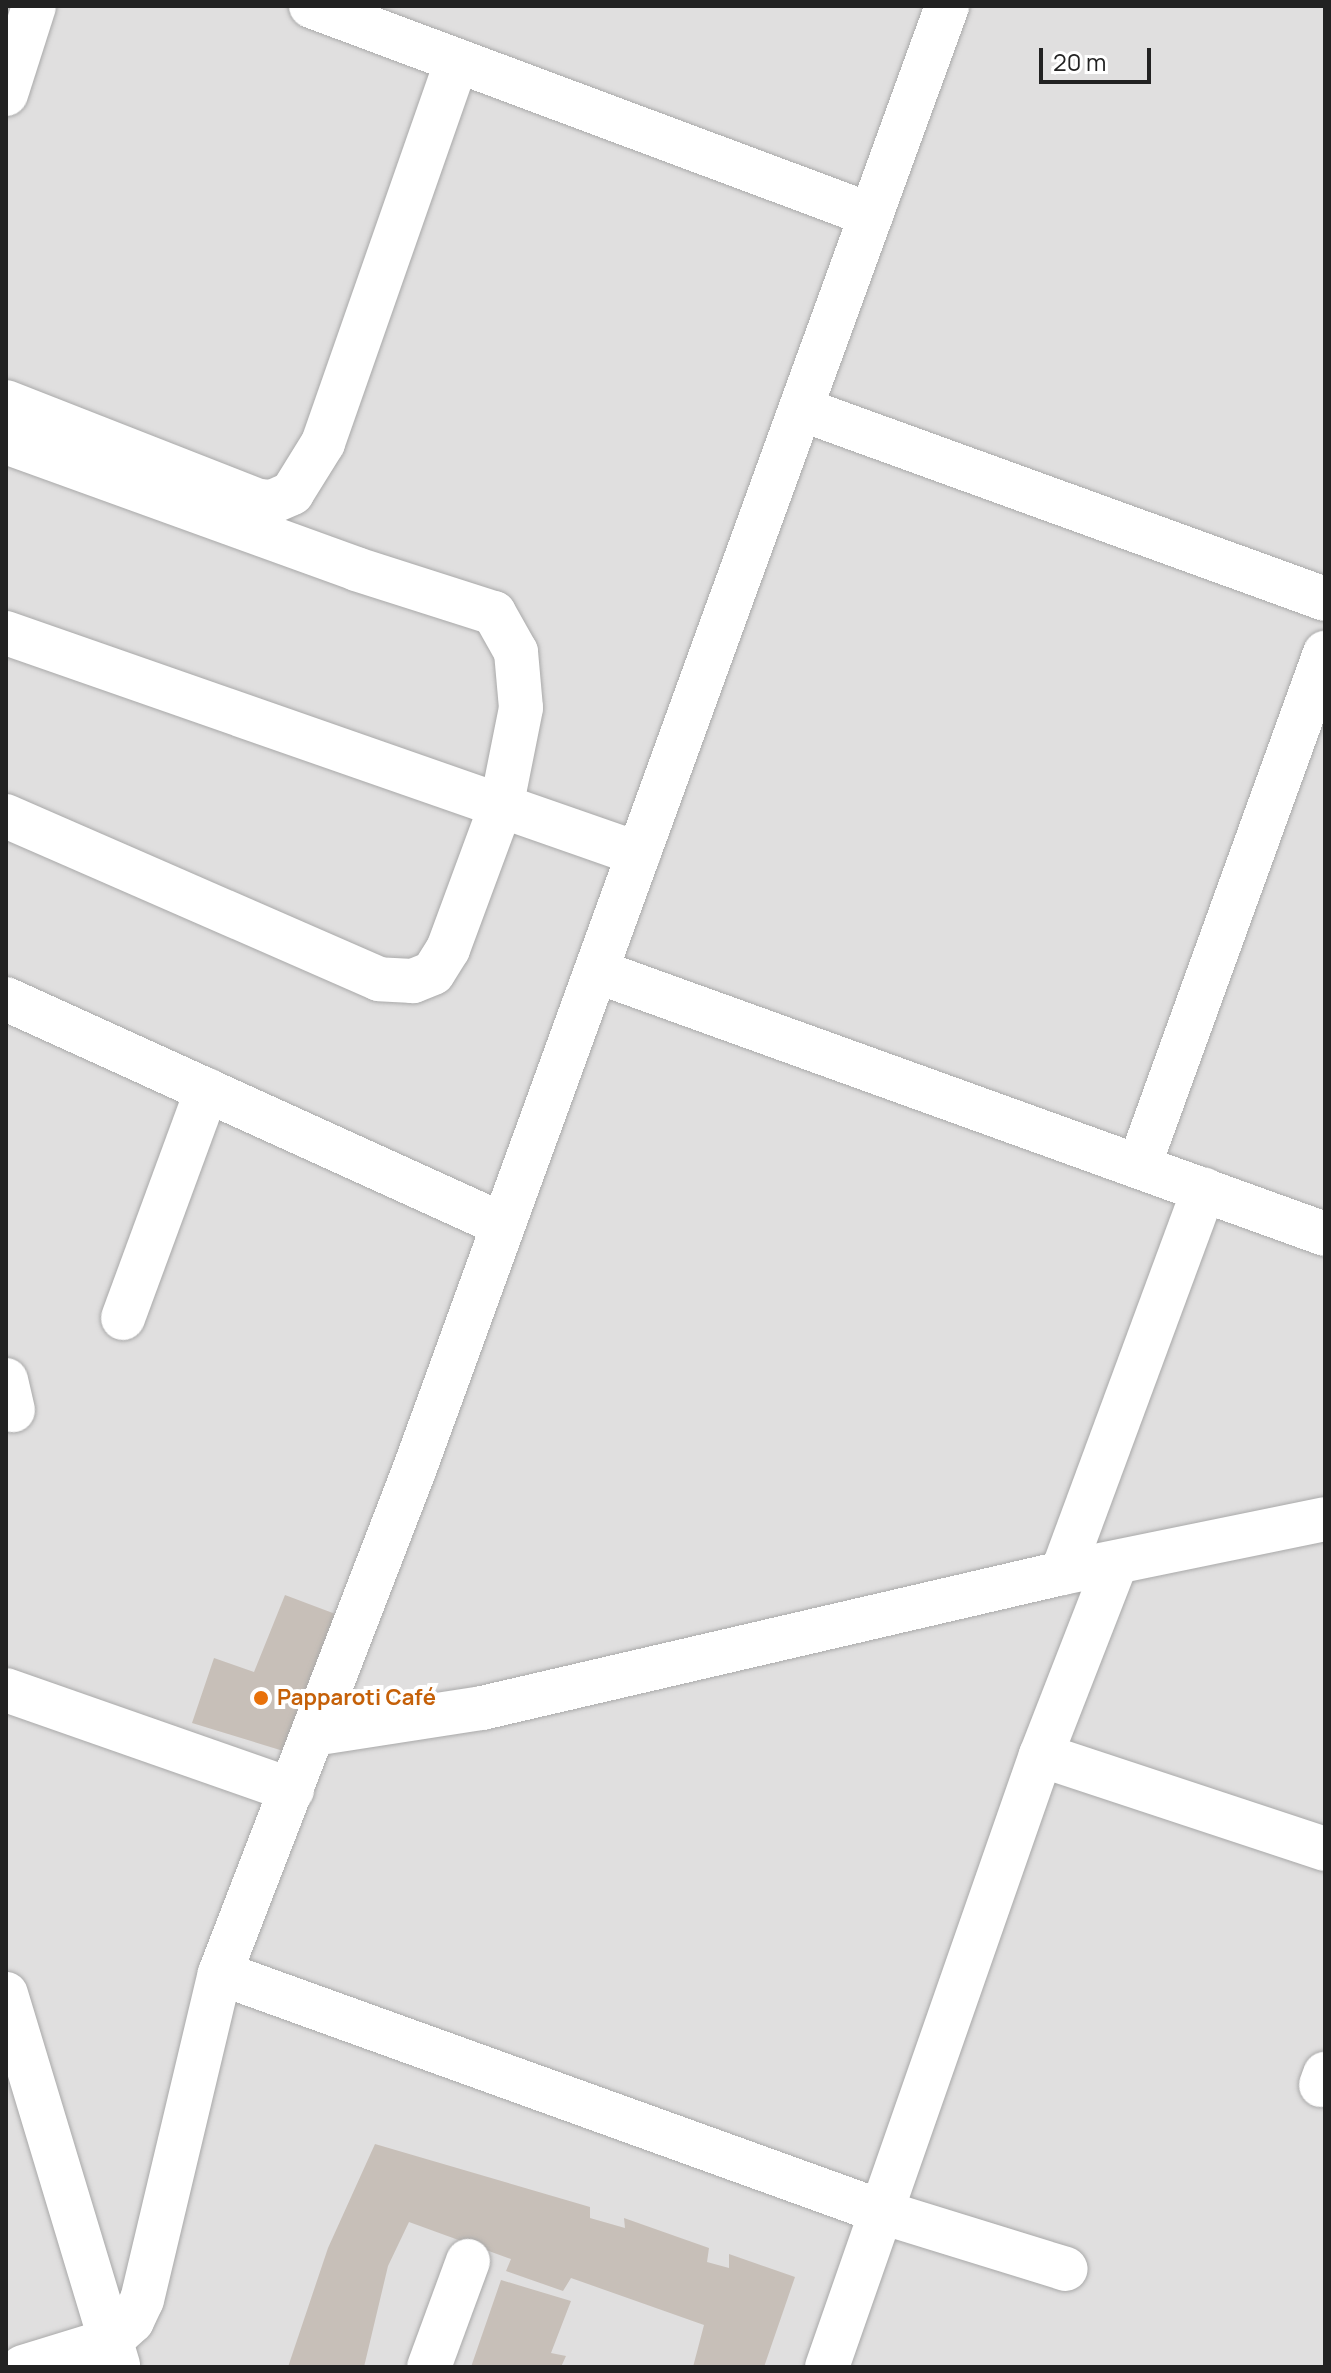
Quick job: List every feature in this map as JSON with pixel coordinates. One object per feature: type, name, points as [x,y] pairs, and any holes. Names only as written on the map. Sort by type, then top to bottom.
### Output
[{"type":"street","points":[[6,94],[34,6]]},
{"type":"street","points":[[311,6],[871,215]]},
{"type":"street","points":[[115,2354],[132,2321],[151,2271],[220,1973],[314,1734],[503,1225],[947,6]]},
{"type":"street","points":[[6,402],[259,501],[272,502],[292,493],[323,443],[457,61]]},
{"type":"street","points":[[801,409],[1325,599]]},
{"type":"street","points":[[6,442],[356,569],[494,613],[516,652],[521,708],[502,803],[448,949],[433,973],[413,981],[379,979],[6,816]]},
{"type":"street","points":[[6,633],[502,803],[639,854]]},
{"type":"street","points":[[1139,1166],[1325,653]]},
{"type":"street","points":[[596,971],[1325,1234]]},
{"type":"street","points":[[6,999],[503,1225]]},
{"type":"street","points":[[123,1318],[207,1090]]},
{"type":"street","points":[[1062,1573],[1204,1189]]},
{"type":"street","points":[[314,1734],[482,1708],[1062,1573],[1325,1519]]},
{"type":"street","points":[[827,2367],[885,2213],[1041,1755],[1116,1563]]},
{"type":"street","points":[[6,1690],[292,1790]]},
{"type":"street","points":[[1041,1755],[1325,1849]]},
{"type":"street","points":[[220,1973],[885,2213],[1066,2269]]},
{"type":"street","points":[[6,1994],[115,2354]]},
{"type":"street","points":[[429,2367],[468,2261]]},
{"type":"street","points":[[23,2367],[115,2354]]},
{"type":"shaded area","points":[[6,6],[1325,6],[1325,2367],[6,2367]]},
{"type":"building","name":"Papparoti Café","points":[[285,1595],[346,1618],[303,1757],[192,1723],[214,1658],[254,1672]]},
{"type":"building","points":[[375,2144],[590,2207],[590,2218],[625,2228],[624,2218],[709,2248],[707,2262],[729,2268],[729,2254],[795,2277],[764,2367],[693,2367],[704,2325],[571,2278],[563,2291],[506,2271],[511,2259],[409,2222],[388,2266],[364,2367],[288,2367],[328,2248]]},
{"type":"building","points":[[501,2280],[571,2301],[551,2353],[566,2356],[561,2367],[471,2367]]},
{"type":"place","name":"Papparoti Café","points":[[261,1698]]}]
